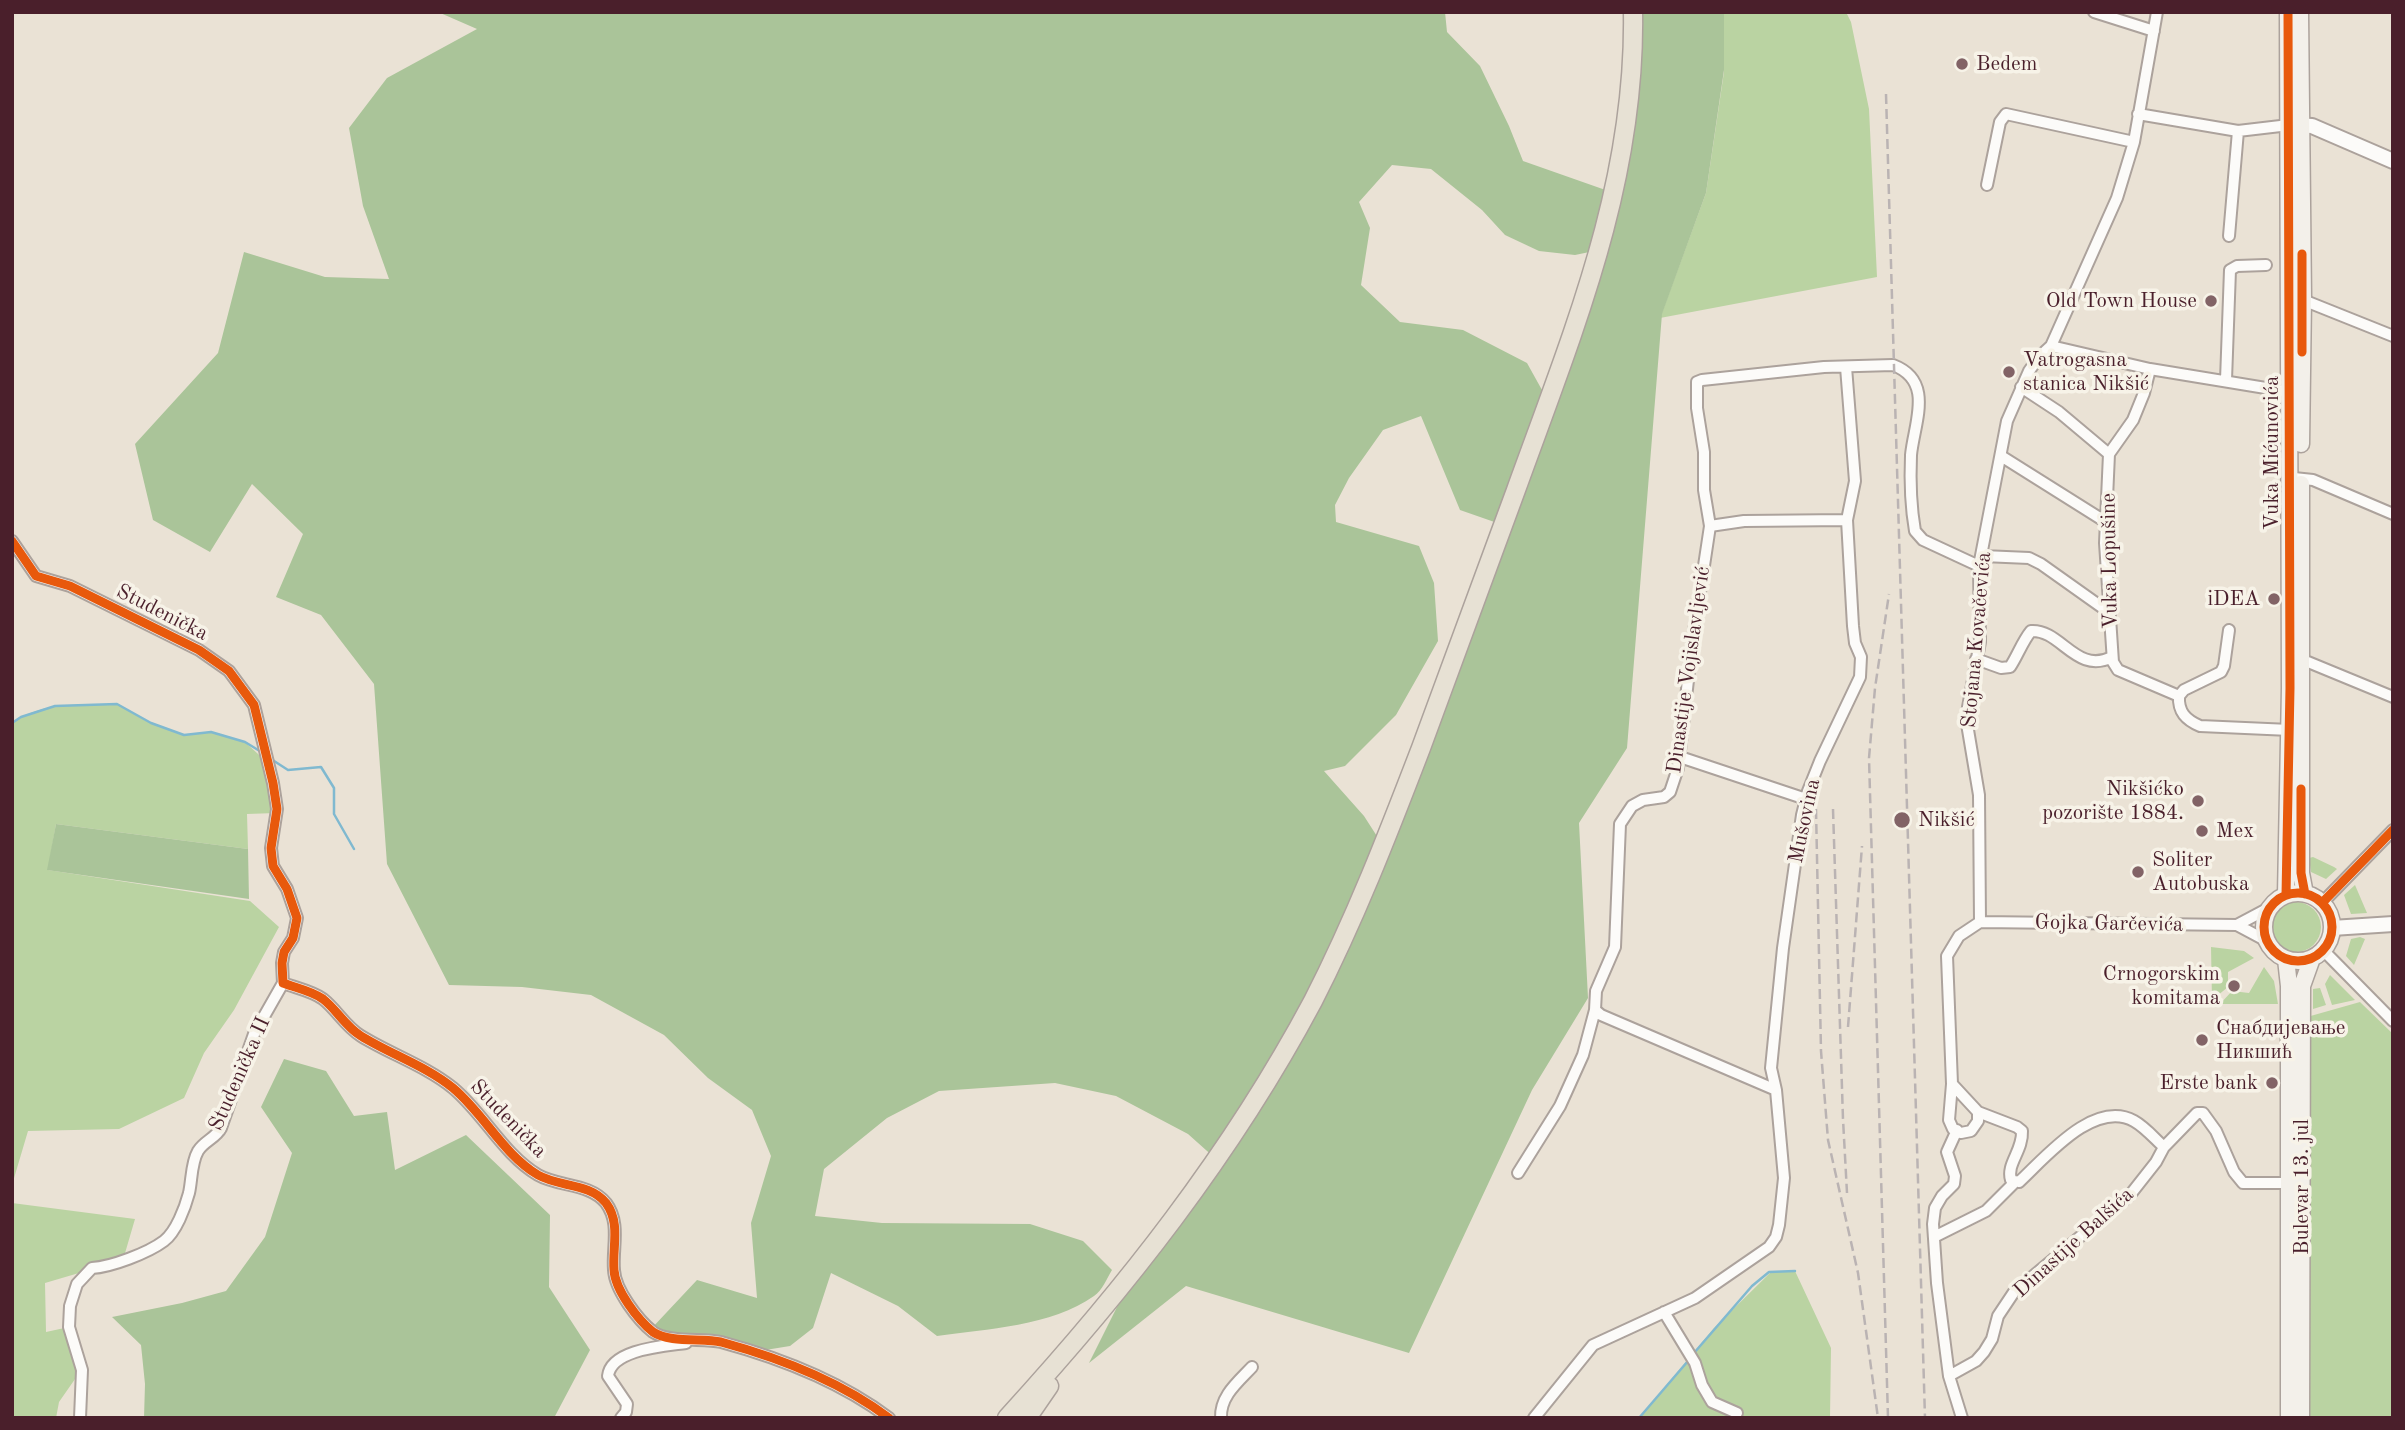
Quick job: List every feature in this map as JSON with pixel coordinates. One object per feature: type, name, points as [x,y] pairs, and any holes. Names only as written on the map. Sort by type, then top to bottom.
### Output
[{"type":"main road","points":[[1007,1418],[1069,1349],[1185,1205],[1268,1079],[1329,968],[1376,866],[1489,566],[1596,262],[1613,200],[1625,135],[1632,70],[1633,12]]},
{"type":"main road","name":"Vuka Mićunovića","points":[[2288,12],[2295,125],[2296,662],[2301,867],[2305,894]]},
{"type":"main road","name":"Vuka Mićunovića","points":[[2295,125],[2300,12]]},
{"type":"main road","name":"Vuka Mićunovića","points":[[2295,478],[2290,393],[2297,297]]},
{"type":"main road","name":"Vuka Mićunovića","points":[[2286,895],[2290,730],[2296,662]]},
{"type":"main road","points":[[2305,894],[2322,903],[2328,911],[2331,936],[2317,954],[2303,960],[2286,958],[2278,954],[2267,941],[2265,918],[2269,908],[2277,900],[2286,895],[2305,894]]},
{"type":"main road","name":"Bulevar 13. jul","points":[[2289,1418],[2302,986],[2317,954]]},
{"type":"main road","name":"Bulevar 13. jul","points":[[2286,958],[2301,1418]]},
{"type":"main road","points":[[1027,1418],[1056,1377],[1069,1349]]},
{"type":"street","points":[[2094,12],[2154,31]]},
{"type":"street","name":"Stojana Kovačevića","points":[[1980,922],[1979,795],[1966,718],[1980,642],[1981,561],[2007,421],[2021,387],[2039,357],[2051,346],[2117,198],[2134,142],[2157,12]]},
{"type":"street","points":[[1987,185],[2000,122],[2006,114],[2134,142]]},
{"type":"street","points":[[2138,114],[2238,131],[2295,125],[2312,126],[2393,160]]},
{"type":"street","points":[[2229,236],[2238,131]]},
{"type":"street","points":[[2226,380],[2230,270],[2237,266],[2266,265]]},
{"type":"street","points":[[2297,297],[2393,336]]},
{"type":"street","points":[[2051,346],[2150,369],[2290,393]]},
{"type":"street","points":[[1710,526],[1744,521],[1847,520],[1855,481],[1846,367],[1893,365],[1903,368],[1914,380],[1919,406],[1911,456],[1915,531],[1923,540],[1981,561],[2029,558],[2110,613]]},
{"type":"street","name":"Dinastije Vojislavljević","points":[[1595,1010],[1596,992],[1615,947],[1620,824],[1632,806],[1643,800],[1664,797],[1670,792],[1680,757],[1692,645],[1710,526],[1704,490],[1704,452],[1697,408],[1697,382],[1824,366],[1846,367]]},
{"type":"street","points":[[2021,387],[2059,412],[2109,454],[2133,420],[2150,369]]},
{"type":"street","name":"Vuka Lopušine","points":[[2109,454],[2106,522],[2112,657],[2118,670],[2179,696]]},
{"type":"street","points":[[2001,456],[2106,522]]},
{"type":"street","points":[[2295,478],[2313,480],[2393,514]]},
{"type":"street","name":"Mušovina","points":[[1776,1090],[1771,1068],[1783,948],[1802,815],[1820,761],[1860,677],[1861,657],[1855,643],[1853,626],[1847,520]]},
{"type":"street","name":"Studenička","points":[[12,541],[36,576],[70,586],[199,650],[229,671],[254,705],[277,809],[271,848],[272,866],[287,889],[298,918],[293,938],[284,952],[284,984],[324,1000],[351,1029],[453,1088],[505,1147],[538,1175],[596,1195],[606,1204],[614,1220],[616,1234],[616,1283],[625,1299],[654,1333],[699,1341],[717,1341],[794,1366],[860,1396],[889,1418]]},
{"type":"street","points":[[2229,630],[2221,672],[2184,690],[2179,696],[2180,710],[2184,716],[2200,726],[2290,730]]},
{"type":"street","points":[[1976,659],[2001,668],[2010,667],[2031,631],[2040,631],[2091,662],[2102,662],[2112,657]]},
{"type":"street","points":[[2296,662],[2308,662],[2393,697]]},
{"type":"street","points":[[1680,757],[1806,799]]},
{"type":"street","points":[[2322,903],[2393,830]]},
{"type":"street","points":[[2238,925],[2269,908]]},
{"type":"street","points":[[1978,1112],[1978,1121],[1971,1131],[1961,1133],[1953,1129],[1949,1120],[1952,1084],[1947,956],[1959,936],[1980,922]]},
{"type":"street","name":"Gojka Garčevića","points":[[1980,922],[2238,925]]},
{"type":"street","points":[[2332,928],[2393,924]]},
{"type":"street","points":[[2238,925],[2267,941]]},
{"type":"street","points":[[2317,954],[2393,1021]]},
{"type":"street","name":"Studenička II","points":[[80,1418],[82,1370],[69,1327],[70,1306],[77,1284],[92,1268],[132,1257],[164,1241],[177,1224],[188,1195],[197,1153],[222,1128],[254,1034],[284,984]]},
{"type":"street","points":[[1518,1173],[1560,1106],[1583,1055],[1595,1010],[1601,1015],[1776,1090],[1784,1178],[1776,1237],[1769,1247],[1695,1298],[1593,1345],[1534,1418]]},
{"type":"street","points":[[1952,1084],[1978,1112],[2022,1131],[2022,1143],[2009,1174],[2015,1182]]},
{"type":"street","name":"Dinastije Balšića","points":[[1949,1376],[1976,1361],[1984,1352],[1992,1339],[1998,1316],[2014,1292],[2130,1195],[2156,1162],[2164,1147],[2197,1113],[2203,1113],[2216,1131],[2238,1179],[2247,1184],[2295,1184]]},
{"type":"street","points":[[1934,1237],[1986,1211],[2015,1182],[2019,1182],[2078,1129],[2107,1116],[2135,1122],[2164,1147]]},
{"type":"street","points":[[1957,1130],[1947,1152],[1955,1176],[1954,1184],[1934,1208],[1934,1237],[1949,1376],[1962,1418]]},
{"type":"street","points":[[1664,1312],[1695,1363],[1702,1385],[1712,1402],[1737,1413]]},
{"type":"street","points":[[621,1418],[626,1412],[627,1404],[608,1376],[613,1364],[623,1356],[657,1347],[699,1341]]},
{"type":"street","points":[[1221,1418],[1220,1407],[1226,1395],[1252,1367]]},
{"type":"green space","points":[[438,12],[1445,12],[1447,32],[1480,66],[1523,161],[1614,193],[1633,20],[1623,12],[1724,12],[1724,70],[1706,193],[1662,314],[1627,748],[1579,823],[1588,998],[1532,1090],[1409,1353],[1186,1286],[1089,1363],[1138,1265],[1216,1159],[1188,1134],[1116,1096],[1055,1083],[939,1091],[887,1118],[824,1169],[815,1216],[882,1223],[1030,1224],[1083,1241],[1112,1270],[1094,1296],[1059,1314],[1039,1320],[937,1336],[898,1306],[831,1273],[813,1328],[790,1346],[753,1352],[651,1329],[697,1280],[757,1298],[751,1223],[771,1156],[752,1110],[708,1078],[664,1035],[591,995],[522,987],[449,985],[387,864],[374,684],[321,615],[276,597],[303,534],[252,484],[210,552],[153,520],[135,444],[218,353],[244,252],[325,277],[389,279],[363,206],[349,128],[387,78],[477,29]],"holes":[[[1392,165],[1431,169],[1482,210],[1505,235],[1539,251],[1575,255],[1599,250],[1547,399],[1527,363],[1463,330],[1400,322],[1361,285],[1370,228],[1359,202]],[[1421,416],[1460,510],[1503,525],[1382,844],[1364,816],[1324,771],[1345,766],[1396,715],[1438,641],[1434,583],[1419,546],[1336,522],[1335,505],[1349,478],[1383,430]]]},
{"type":"green space","points":[[1723,12],[1846,12],[1851,22],[1869,109],[1877,277],[1660,318],[1706,193],[1724,72]]},
{"type":"green space","points":[[117,704],[146,721],[184,735],[211,732],[246,743],[269,764],[276,813],[247,814],[248,849],[56,824],[48,870],[250,901],[279,927],[234,1010],[204,1053],[184,1098],[119,1129],[28,1131],[12,1185],[12,723],[36,711],[49,708]]},
{"type":"green space","points":[[56,824],[248,849],[249,899],[47,870]]},
{"type":"green space","points":[[2313,857],[2337,869],[2326,879],[2311,872],[2309,858]]},
{"type":"green space","points":[[2355,885],[2367,913],[2351,914],[2344,895]]},
{"type":"green space","points":[[2296,902],[2313,910],[2321,927],[2313,944],[2296,952],[2279,944],[2271,927],[2279,910]]},
{"type":"green space","points":[[2351,939],[2365,939],[2354,965],[2346,956]]},
{"type":"green space","points":[[2211,947],[2244,951],[2254,958],[2228,972],[2228,987],[2212,1000]]},
{"type":"green space","points":[[2264,967],[2274,981],[2278,1004],[2220,1004],[2232,991],[2249,993]]},
{"type":"green space","points":[[2330,975],[2355,1000],[2332,1005],[2325,984]]},
{"type":"green space","points":[[2320,988],[2326,1005],[2313,1009],[2313,989]]},
{"type":"green space","points":[[2360,1002],[2393,1034],[2393,1418],[2310,1418],[2307,1017]]},
{"type":"green space","points":[[284,1059],[326,1071],[354,1116],[387,1112],[395,1170],[466,1135],[550,1215],[549,1287],[590,1350],[554,1418],[144,1418],[145,1384],[141,1345],[112,1317],[226,1291],[265,1237],[292,1153],[261,1107]]},
{"type":"green space","points":[[12,1203],[135,1219],[123,1260],[45,1283],[46,1332],[69,1327],[82,1369],[59,1402],[56,1418],[12,1418]]},
{"type":"green space","points":[[1795,1271],[1831,1348],[1830,1418],[1639,1418],[1714,1328],[1771,1272]]},
{"type":"waterway","points":[[12,723],[21,717],[55,706],[117,704],[151,723],[184,735],[211,732],[245,742],[263,753]]},
{"type":"waterway","points":[[271,759],[288,770],[321,767],[334,788],[334,814],[354,849]]},
{"type":"waterway","points":[[1694,1353],[1752,1286],[1769,1272],[1795,1271]]},
{"type":"waterway","points":[[1639,1418],[1688,1361]]},
{"type":"railway","points":[[1886,94],[1925,1418]]},
{"type":"railway","points":[[1888,1418],[1869,758],[1875,688],[1889,594]]},
{"type":"railway","points":[[1816,809],[1821,1051],[1828,1140],[1858,1273],[1878,1418]]},
{"type":"railway","points":[[1833,809],[1847,1193]]},
{"type":"railway","points":[[1848,1027],[1862,846]]},
{"type":"cycle path","points":[[2286,895],[2290,688],[2288,12]]},
{"type":"cycle path","points":[[2302,254],[2302,352]]},
{"type":"cycle path","points":[[12,541],[36,576],[70,586],[199,650],[229,671],[254,705],[277,809],[271,848],[273,866],[287,889],[297,918],[293,938],[284,952],[283,983],[319,996],[361,1036],[431,1073],[453,1088],[514,1156],[538,1175],[592,1192],[606,1203],[613,1219],[615,1278],[634,1312],[653,1332],[668,1338],[721,1342],[787,1363],[830,1382],[889,1418]]},
{"type":"cycle path","points":[[2301,789],[2301,873],[2305,894]]},
{"type":"cycle path","points":[[2322,903],[2393,830]]},
{"type":"cycle path","points":[[2298,893],[2311,896],[2322,903],[2329,914],[2332,927],[2329,940],[2322,951],[2311,958],[2298,961],[2285,958],[2274,951],[2267,940],[2264,927],[2267,914],[2274,903],[2285,896],[2298,893]]},
{"type":"place","name":"Bedem","points":[[1962,64]]},
{"type":"place","name":"Old Town House","points":[[2211,301]]},
{"type":"place","name":"Vatrogasna stanica Nikšić","points":[[2009,372]]},
{"type":"place","name":"iDEA","points":[[2274,599]]},
{"type":"place","name":"Nikšićko pozorište 1884.","points":[[2198,801]]},
{"type":"place","name":"Nikšić","points":[[1902,820]]},
{"type":"place","name":"Mex","points":[[2202,831]]},
{"type":"place","name":"Soliter Autobuska","points":[[2138,872]]},
{"type":"place","name":"Crnogorskim komitama","points":[[2234,986]]},
{"type":"place","name":"Снабдијевање Никшић","points":[[2202,1040]]},
{"type":"place","name":"Erste bank","points":[[2272,1083]]}]
